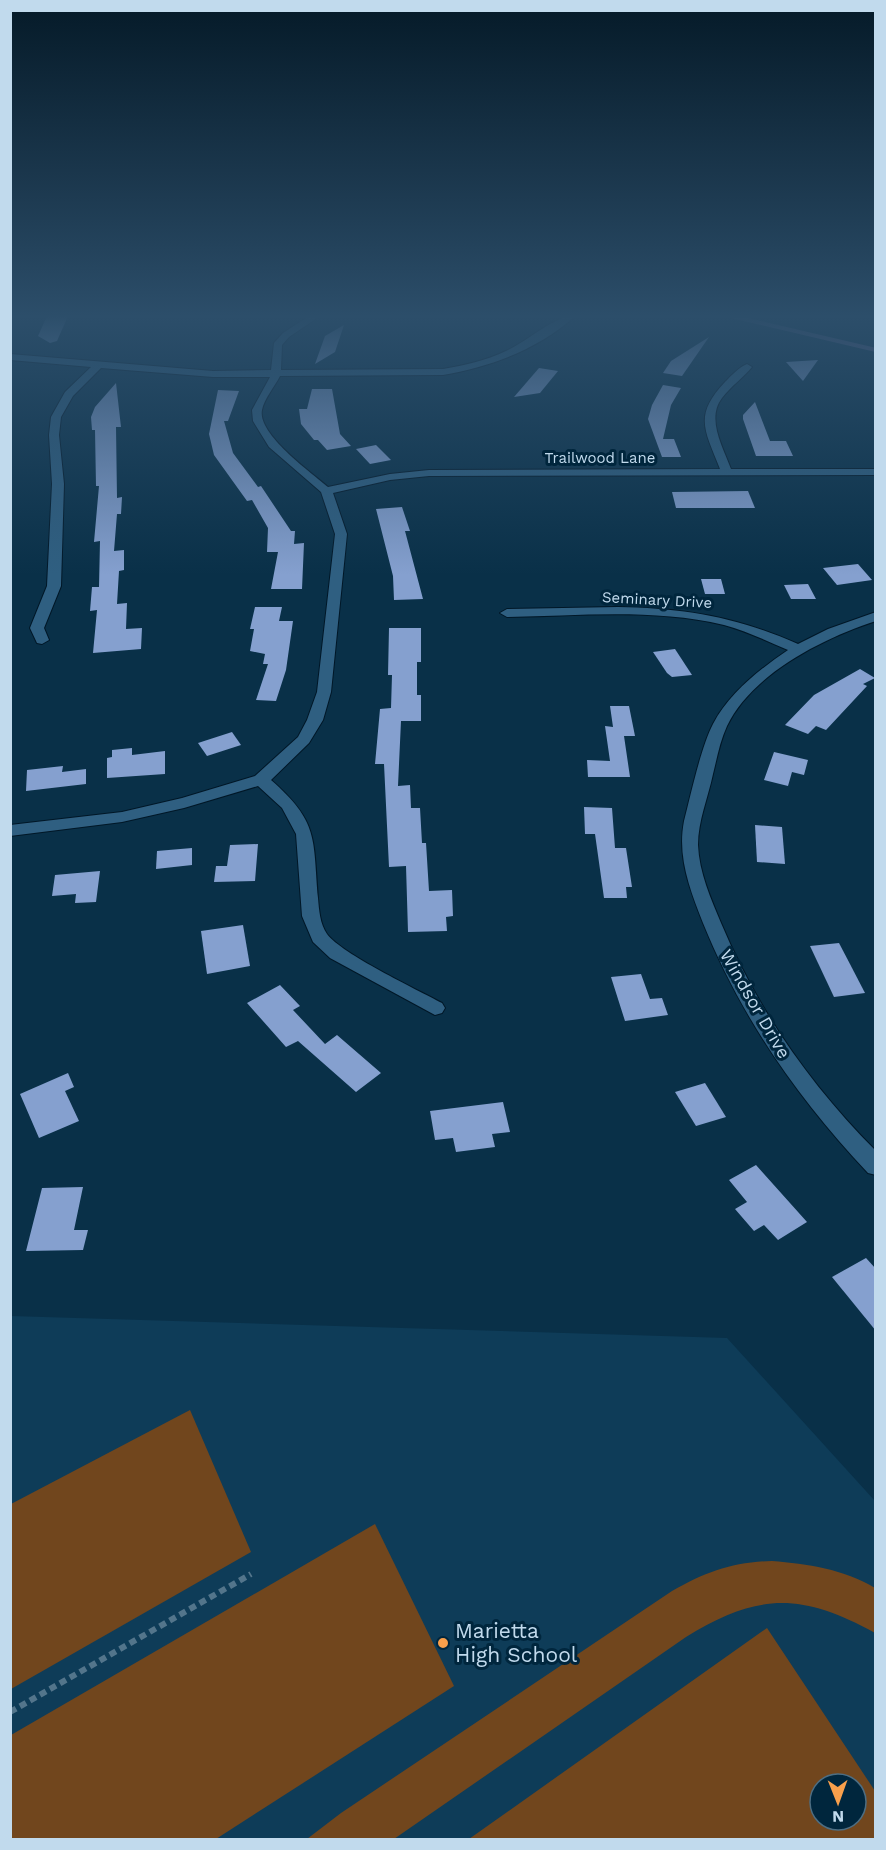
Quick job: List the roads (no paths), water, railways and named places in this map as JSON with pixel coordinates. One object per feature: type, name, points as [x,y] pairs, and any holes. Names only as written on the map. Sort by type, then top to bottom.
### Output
[{"type":"street","points":[[42,640],[37,628],[54,586],[57,546],[58,484],[54,435],[56,417],[64,402]]},
{"type":"street","points":[[10,831],[122,817],[184,803],[261,780],[304,740],[315,720],[324,692],[342,544],[341,534],[326,491],[273,445],[261,430],[257,410],[261,402]]},
{"type":"street","points":[[713,402],[709,411],[709,423],[727,473]]},
{"type":"street","name":"Trailwood Lane","points":[[326,491],[390,477],[429,473],[876,472]]},
{"type":"street","name":"Seminary Drive","points":[[507,613],[632,613],[696,616],[745,627],[799,650]]},
{"type":"street","name":"Windsor Drive","points":[[876,616],[843,627],[776,665],[760,679],[723,720],[714,741],[693,821],[690,845],[700,892],[735,976],[793,1069],[818,1103],[876,1166]]},
{"type":"street","points":[[261,780],[288,804],[304,834],[311,916],[318,937],[337,953],[435,1008]]},
{"type":"place","name":"Marietta High School","points":[[443,1643]]}]
